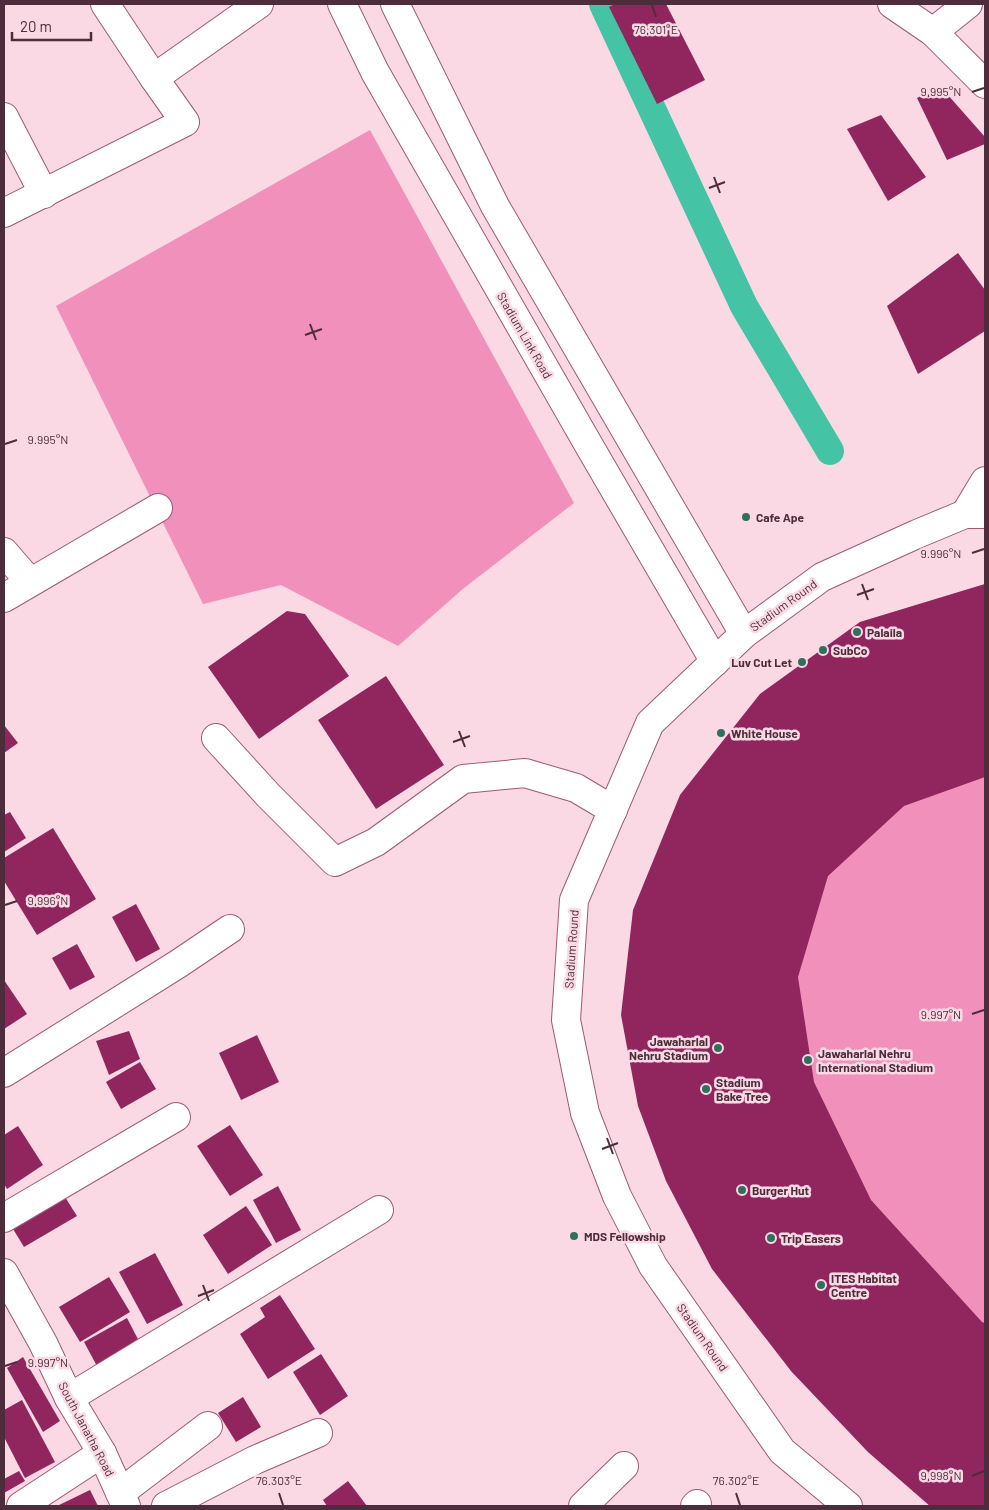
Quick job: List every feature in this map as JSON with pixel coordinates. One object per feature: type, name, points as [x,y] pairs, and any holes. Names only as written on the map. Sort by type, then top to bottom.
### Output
[{"type":"street","points":[[4,213],[185,122],[105,4]]},
{"type":"street","points":[[154,78],[259,4]]},
{"type":"street","name":"Stadium Link Road","points":[[342,4],[375,72],[715,662]]},
{"type":"street","points":[[395,4],[495,206],[744,634]]},
{"type":"street","points":[[892,4],[933,32],[985,84]]},
{"type":"street","points":[[933,32],[968,4]]},
{"type":"street","points":[[4,117],[44,194]]},
{"type":"street","points":[[975,514],[985,481]]},
{"type":"street","points":[[4,598],[158,508]]},
{"type":"street","name":"Stadium Round","points":[[848,1506],[782,1451],[653,1266],[617,1196],[585,1113],[566,1020],[574,900],[650,723],[744,634],[822,577],[917,534],[975,514]]},
{"type":"street","points":[[4,552],[30,582]]},
{"type":"street","points":[[216,738],[268,795],[335,862],[376,842],[464,779],[525,773],[576,788],[613,810]]},
{"type":"street","points":[[4,1073],[178,964],[230,929]]},
{"type":"street","points":[[4,1218],[176,1117]]},
{"type":"street","points":[[69,1398],[379,1210]]},
{"type":"street","name":"South Janatha Road","points":[[4,1274],[43,1343],[69,1398],[102,1453],[123,1499]]},
{"type":"street","points":[[123,1499],[208,1426]]},
{"type":"street","points":[[166,1506],[256,1460],[318,1434]]},
{"type":"street","points":[[21,1506],[102,1453]]},
{"type":"street","points":[[583,1506],[624,1466]]},
{"type":"shaded area","points":[[370,130],[574,503],[464,588],[398,646],[281,585],[203,604],[56,306]]},
{"type":"shaded area","name":"Jawaharlal Nehru International Stadium","points":[[985,584],[985,1506],[930,1506],[868,1452],[791,1371],[680,795],[760,694],[860,622]]},
{"type":"building","points":[[615,4],[666,4],[705,80],[657,104],[609,7]]},
{"type":"building","points":[[940,86],[985,137],[985,144],[947,160],[917,98]]},
{"type":"building","points":[[881,115],[926,177],[888,201],[847,129]]},
{"type":"building","points":[[958,253],[985,290],[985,331],[918,374],[887,306]]},
{"type":"building","name":"Jawaharlal Nehru International Stadium","points":[[985,584],[985,777],[904,806],[828,876],[798,977],[814,1082],[871,1200],[982,1322],[985,1323],[985,1506],[930,1506],[868,1452],[791,1371],[712,1269],[666,1181],[638,1106],[621,1015],[633,910],[680,795],[760,694],[860,622]]},
{"type":"building","points":[[287,611],[305,614],[349,676],[259,739],[208,667]]},
{"type":"building","points":[[386,676],[444,765],[376,809],[318,720]]},
{"type":"building","points":[[4,725],[18,743],[4,753]]},
{"type":"building","points":[[10,812],[26,838],[4,852],[4,815]]},
{"type":"building","points":[[53,828],[96,899],[37,935],[4,881],[4,858]]},
{"type":"building","points":[[136,904],[160,949],[136,962],[112,917]]},
{"type":"building","points":[[77,944],[95,977],[70,990],[52,958]]},
{"type":"building","points":[[4,980],[27,1014],[4,1029]]},
{"type":"building","points":[[129,1031],[140,1059],[109,1075],[96,1041]]},
{"type":"building","points":[[257,1035],[279,1082],[241,1100],[219,1053]]},
{"type":"building","points":[[140,1062],[156,1089],[121,1109],[106,1082]]},
{"type":"building","points":[[230,1125],[263,1175],[230,1196],[197,1146]]},
{"type":"building","points":[[18,1126],[43,1165],[7,1189],[4,1184],[4,1135]]},
{"type":"building","points":[[278,1186],[301,1230],[276,1243],[253,1200]]},
{"type":"building","points":[[60,1189],[77,1216],[24,1247],[7,1219]]},
{"type":"building","points":[[246,1206],[272,1245],[228,1274],[203,1235]]},
{"type":"building","points":[[155,1253],[183,1305],[147,1324],[119,1272]]},
{"type":"building","points":[[109,1277],[130,1312],[80,1342],[59,1307]]},
{"type":"building","points":[[280,1295],[315,1349],[268,1379],[240,1334],[265,1317],[260,1308]]},
{"type":"building","points":[[127,1318],[141,1345],[98,1368],[84,1342]]},
{"type":"building","points":[[321,1354],[348,1396],[320,1415],[293,1372]]},
{"type":"building","points":[[23,1357],[60,1421],[43,1432],[7,1368]]},
{"type":"building","points":[[243,1397],[261,1427],[236,1442],[218,1413]]},
{"type":"building","points":[[22,1400],[55,1462],[25,1478],[4,1437],[4,1410]]},
{"type":"building","points":[[19,1471],[25,1481],[4,1493],[4,1479]]},
{"type":"building","points":[[348,1481],[367,1506],[327,1506],[323,1500]]},
{"type":"building","points":[[90,1490],[98,1506],[57,1506]]},
{"type":"waterway","points":[[603,4],[744,306],[830,451]]},
{"type":"place","name":"Cafe Ape","points":[[746,517]]},
{"type":"place","name":"Palaila","points":[[857,632]]},
{"type":"place","name":"SubCo","points":[[823,650]]},
{"type":"place","name":"Luv Cut Let","points":[[802,662]]},
{"type":"place","name":"White House","points":[[721,733]]},
{"type":"place","name":"Jawaharlal Nehru Stadium","points":[[718,1048]]},
{"type":"place","name":"Jawaharlal Nehru International Stadium","points":[[808,1060]]},
{"type":"place","name":"Stadium Bake Tree","points":[[706,1089]]},
{"type":"place","name":"Burger Hut","points":[[742,1190]]},
{"type":"place","name":"MDS Fellowship","points":[[574,1236]]},
{"type":"place","name":"Trip Easers","points":[[771,1238]]},
{"type":"place","name":"ITES Habitat Centre","points":[[821,1285]]}]
